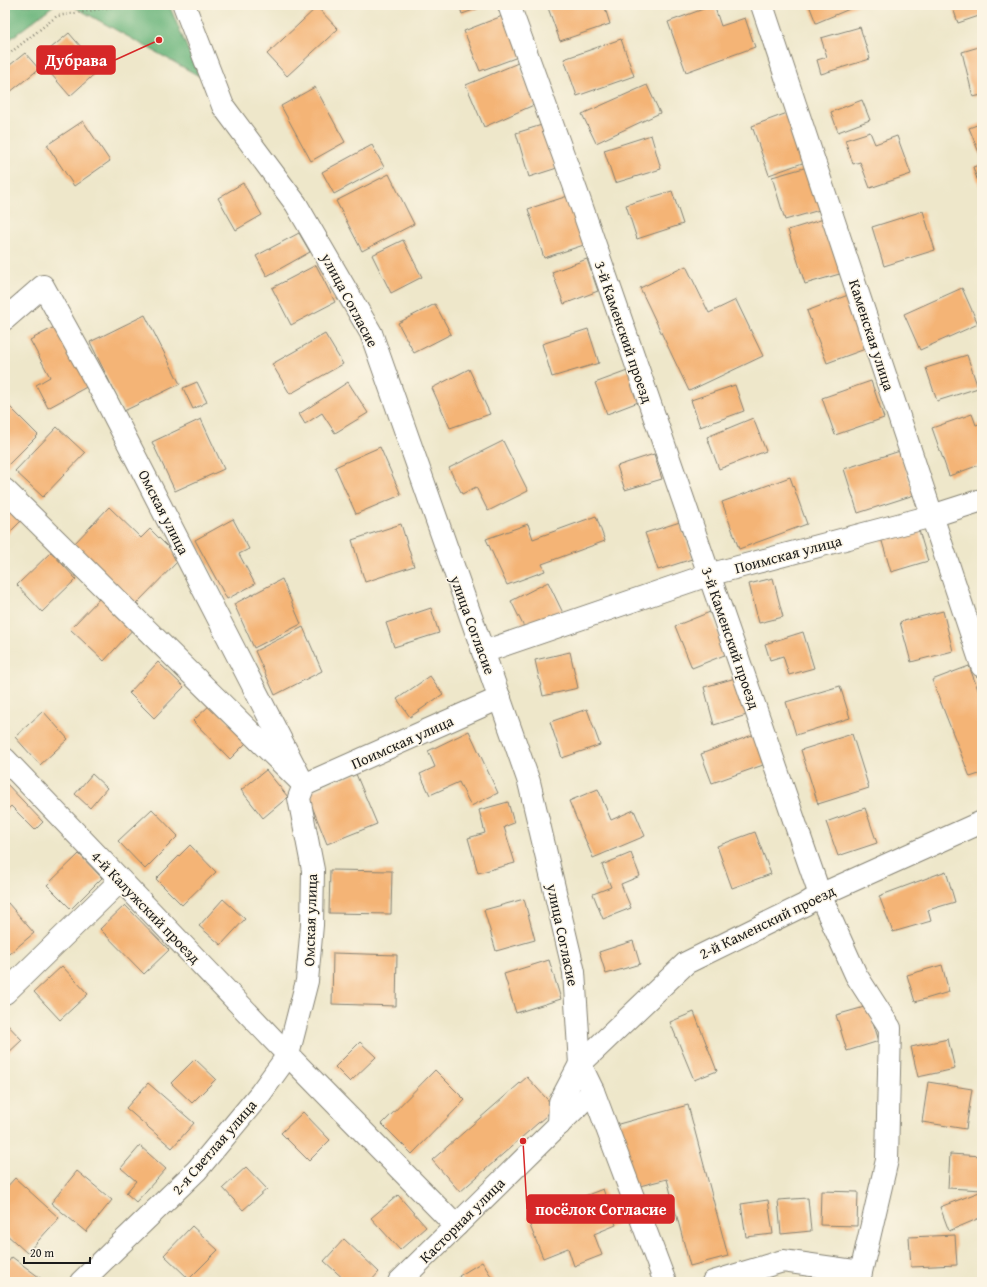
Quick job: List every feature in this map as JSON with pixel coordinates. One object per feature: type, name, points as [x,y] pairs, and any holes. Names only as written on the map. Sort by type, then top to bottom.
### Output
[{"type":"street","name":"улица Согласие","points":[[184,5],[223,106],[296,204],[371,333],[529,782],[574,972],[580,1064],[593,1091],[665,1282]]},
{"type":"street","name":"3-й Каменский проезд","points":[[509,5],[577,192],[708,575],[820,895],[856,975],[890,1028],[887,1160],[860,1277]]},
{"type":"street","name":"Каменская улица","points":[[762,5],[982,666]]},
{"type":"street","name":"Омская улица","points":[[5,319],[43,286],[105,398],[304,785],[299,798],[313,870],[312,925],[307,981],[288,1055]]},
{"type":"street","points":[[5,490],[304,785]]},
{"type":"street","name":"Поимская улица","points":[[483,652],[708,575],[932,516],[982,500]]},
{"type":"street","name":"Поимская улица","points":[[304,785],[500,698]]},
{"type":"street","name":"4-й Калужский проезд","points":[[5,759],[288,1055],[447,1217],[457,1225]]},
{"type":"street","name":"2-й Каменский проезд","points":[[580,1064],[686,963],[804,905],[820,895],[982,822]]},
{"type":"street","points":[[5,992],[120,881]]},
{"type":"street","name":"2-я Светлая улица","points":[[81,1282],[197,1170],[260,1094],[288,1055]]},
{"type":"street","points":[[559,1125],[560,1102],[580,1064]]},
{"type":"street","name":"Касторная улица","points":[[399,1282],[593,1091]]},
{"type":"street","points":[[713,1282],[783,1261],[860,1277]]},
{"type":"path","points":[[5,57],[57,16],[125,5]]},
{"type":"green space","points":[[5,5],[54,5],[5,43]]},
{"type":"green space","points":[[71,5],[169,5],[199,76]]},
{"type":"building","points":[[459,5],[488,5],[462,14]]},
{"type":"building","points":[[547,5],[604,5],[610,24],[560,41]]},
{"type":"building","points":[[714,5],[721,26],[745,18],[755,47],[686,72],[668,22]]},
{"type":"building","points":[[809,5],[859,5],[816,23]]},
{"type":"building","points":[[952,5],[982,5],[982,15],[958,23]]},
{"type":"building","points":[[317,7],[338,29],[287,76],[267,54]]},
{"type":"building","points":[[510,13],[526,54],[480,71],[464,31]]},
{"type":"building","points":[[860,27],[870,59],[821,74],[817,60],[827,57],[821,38]]},
{"type":"building","points":[[69,33],[100,69],[70,96],[38,59]]},
{"type":"building","points":[[621,39],[634,76],[577,96],[564,59]]},
{"type":"building","points":[[982,46],[982,95],[973,97],[962,52]]},
{"type":"building","points":[[25,53],[39,69],[5,96],[5,69]]},
{"type":"building","points":[[518,63],[536,104],[484,127],[466,85]]},
{"type":"building","points":[[647,85],[660,113],[596,143],[582,114]]},
{"type":"building","points":[[315,87],[345,142],[311,161],[281,106]]},
{"type":"building","points":[[862,100],[870,120],[838,132],[831,112]]},
{"type":"building","points":[[790,112],[808,161],[769,175],[752,126]]},
{"type":"building","points":[[83,121],[110,161],[74,186],[47,145]]},
{"type":"building","points":[[982,123],[982,160],[969,128]]},
{"type":"building","points":[[545,124],[557,168],[529,177],[516,133]]},
{"type":"building","points":[[870,132],[875,144],[897,136],[911,174],[870,188],[860,162],[853,164],[845,140]]},
{"type":"building","points":[[651,135],[661,169],[615,183],[604,150]]},
{"type":"building","points":[[372,145],[384,167],[334,194],[322,172]]},
{"type":"building","points":[[982,164],[982,194],[973,167]]},
{"type":"building","points":[[811,166],[823,209],[785,220],[772,177]]},
{"type":"building","points":[[389,174],[414,224],[362,251],[336,201]]},
{"type":"building","points":[[243,183],[262,215],[236,230],[218,198]]},
{"type":"building","points":[[672,191],[683,224],[637,239],[626,205]]},
{"type":"building","points":[[577,193],[593,242],[544,258],[528,209]]},
{"type":"building","points":[[923,211],[935,250],[884,266],[872,227]]},
{"type":"building","points":[[827,218],[843,273],[805,284],[788,230]]},
{"type":"building","points":[[299,233],[310,252],[267,276],[256,256]]},
{"type":"building","points":[[403,240],[422,277],[391,293],[372,255]]},
{"type":"building","points":[[587,259],[598,291],[564,304],[552,272]]},
{"type":"building","points":[[316,265],[335,302],[291,325],[272,288]]},
{"type":"building","points":[[686,266],[709,313],[736,300],[763,356],[689,391],[640,288]]},
{"type":"building","points":[[962,288],[978,324],[920,350],[904,314]]},
{"type":"building","points":[[848,295],[868,348],[827,363],[807,311]]},
{"type":"building","points":[[435,304],[451,334],[414,353],[398,323]]},
{"type":"building","points":[[145,315],[180,384],[124,411],[90,342]]},
{"type":"building","points":[[60,324],[92,384],[48,408],[36,385],[50,377],[30,340]]},
{"type":"building","points":[[588,329],[599,363],[552,377],[542,344]]},
{"type":"building","points":[[325,334],[343,364],[290,394],[272,364]]},
{"type":"building","points":[[967,355],[978,388],[937,401],[926,368]]},
{"type":"building","points":[[469,369],[490,414],[450,428],[432,388]]},
{"type":"building","points":[[630,370],[641,401],[607,414],[595,383]]},
{"type":"building","points":[[871,381],[884,418],[835,435],[822,398]]},
{"type":"building","points":[[197,382],[207,402],[193,409],[183,388]]},
{"type":"building","points":[[348,382],[368,413],[335,433],[322,413],[305,424],[299,414]]},
{"type":"building","points":[[735,385],[744,411],[700,427],[691,400]]},
{"type":"building","points":[[5,402],[38,435],[5,468]]},
{"type":"building","points":[[972,414],[976,425],[982,423],[982,464],[949,476],[932,428]]},
{"type":"building","points":[[753,418],[766,451],[719,469],[707,437]]},
{"type":"building","points":[[201,419],[224,469],[175,491],[152,442]]},
{"type":"building","points":[[57,427],[85,453],[43,497],[15,471]]},
{"type":"building","points":[[503,441],[528,491],[488,511],[476,487],[462,494],[449,468]]},
{"type":"building","points":[[380,447],[401,495],[356,514],[335,467]]},
{"type":"building","points":[[900,451],[914,495],[858,513],[844,469]]},
{"type":"building","points":[[654,454],[662,479],[625,490],[617,466]]},
{"type":"building","points":[[790,477],[807,524],[739,549],[722,502]]},
{"type":"building","points":[[5,499],[24,518],[5,537]]},
{"type":"building","points":[[109,507],[141,538],[150,529],[180,559],[136,604],[74,544]]},
{"type":"building","points":[[596,516],[605,541],[542,564],[545,571],[507,585],[486,539],[528,524],[533,539]]},
{"type":"building","points":[[233,519],[249,549],[239,554],[255,584],[227,599],[195,540]]},
{"type":"building","points":[[680,522],[692,559],[658,570],[645,533]]},
{"type":"building","points":[[401,524],[414,566],[365,582],[352,540]]},
{"type":"building","points":[[918,527],[928,561],[891,572],[881,538]]},
{"type":"building","points":[[51,552],[76,579],[42,612],[17,585]]},
{"type":"building","points":[[773,578],[783,617],[759,623],[749,584]]},
{"type":"building","points":[[282,579],[301,624],[254,648],[234,604]]},
{"type":"building","points":[[548,582],[563,613],[526,631],[511,601]]},
{"type":"building","points":[[102,596],[135,627],[104,661],[70,629]]},
{"type":"building","points":[[431,608],[439,633],[394,647],[386,623]]},
{"type":"building","points":[[943,611],[953,651],[911,662],[900,622]]},
{"type":"building","points":[[710,612],[727,654],[692,668],[675,626]]},
{"type":"building","points":[[303,627],[322,671],[275,695],[255,651]]},
{"type":"building","points":[[803,632],[814,668],[789,675],[783,656],[770,660],[765,644]]},
{"type":"building","points":[[570,652],[578,688],[543,696],[535,660]]},
{"type":"building","points":[[158,662],[184,687],[154,718],[129,693]]},
{"type":"building","points":[[969,666],[982,700],[982,773],[970,777],[932,680]]},
{"type":"building","points":[[430,676],[443,694],[410,717],[397,699]]},
{"type":"building","points":[[739,677],[750,714],[714,725],[704,687]]},
{"type":"building","points":[[840,686],[850,718],[796,735],[786,702]]},
{"type":"building","points":[[212,703],[248,741],[230,759],[193,721]]},
{"type":"building","points":[[587,709],[600,745],[562,758],[550,722]]},
{"type":"building","points":[[43,711],[68,739],[40,765],[15,737]]},
{"type":"building","points":[[469,731],[498,793],[471,806],[459,782],[430,795],[420,774],[435,767],[428,751]]},
{"type":"building","points":[[755,734],[766,764],[712,783],[701,754]]},
{"type":"building","points":[[852,734],[869,788],[818,804],[801,750]]},
{"type":"building","points":[[266,770],[288,797],[263,818],[241,790]]},
{"type":"building","points":[[92,774],[107,788],[90,808],[75,794]]},
{"type":"building","points":[[356,774],[377,824],[327,844],[307,794]]},
{"type":"building","points":[[5,782],[43,822],[35,830],[11,806],[5,812]]},
{"type":"building","points":[[598,789],[611,820],[634,810],[645,836],[593,858],[569,801]]},
{"type":"building","points":[[508,802],[514,823],[504,827],[515,863],[478,873],[468,838],[485,833],[479,810]]},
{"type":"building","points":[[865,808],[877,843],[838,856],[826,822]]},
{"type":"building","points":[[152,809],[178,836],[145,869],[118,841]]},
{"type":"building","points":[[755,832],[771,874],[732,888],[717,846]]},
{"type":"building","points":[[190,845],[216,872],[182,905],[156,879]]},
{"type":"building","points":[[631,853],[640,876],[621,884],[631,908],[603,919],[593,894],[611,887],[602,865]]},
{"type":"building","points":[[79,854],[102,878],[71,909],[47,885]]},
{"type":"building","points":[[330,870],[392,871],[391,914],[329,913]]},
{"type":"building","points":[[946,871],[955,902],[928,910],[931,921],[893,932],[879,896]]},
{"type":"building","points":[[223,899],[245,919],[221,945],[199,926]]},
{"type":"building","points":[[524,899],[535,940],[496,951],[484,910]]},
{"type":"building","points":[[8,903],[34,933],[9,954],[5,949],[5,905]]},
{"type":"building","points":[[125,905],[169,950],[144,974],[100,929]]},
{"type":"building","points":[[633,941],[640,964],[606,974],[599,952]]},
{"type":"building","points":[[333,953],[397,955],[396,1006],[332,1004]]},
{"type":"building","points":[[549,960],[561,999],[516,1013],[504,974]]},
{"type":"building","points":[[942,965],[949,992],[915,1002],[907,975]]},
{"type":"building","points":[[62,966],[88,994],[60,1020],[34,992]]},
{"type":"building","points":[[868,1006],[879,1041],[847,1051],[836,1015]]},
{"type":"building","points":[[694,1012],[717,1071],[694,1080],[670,1022]]},
{"type":"building","points":[[5,1022],[22,1040],[5,1056]]},
{"type":"building","points":[[948,1039],[955,1069],[918,1077],[911,1047]]},
{"type":"building","points":[[360,1042],[376,1057],[350,1082],[335,1067]]},
{"type":"building","points":[[195,1059],[216,1079],[192,1103],[171,1083]]},
{"type":"building","points":[[435,1070],[465,1100],[412,1154],[382,1124]]},
{"type":"building","points":[[527,1077],[555,1108],[460,1192],[432,1160]]},
{"type":"building","points":[[928,1082],[972,1089],[966,1129],[922,1122]]},
{"type":"building","points":[[148,1083],[194,1123],[172,1148],[126,1108]]},
{"type":"building","points":[[688,1105],[728,1256],[690,1266],[667,1179],[632,1188],[615,1125]]},
{"type":"building","points":[[303,1112],[330,1140],[309,1161],[281,1133]]},
{"type":"building","points":[[140,1146],[166,1169],[136,1202],[126,1193],[136,1181],[121,1168]]},
{"type":"building","points":[[950,1154],[982,1156],[982,1190],[948,1188]]},
{"type":"building","points":[[246,1167],[267,1189],[243,1210],[223,1188]]},
{"type":"building","points":[[77,1171],[112,1200],[86,1232],[51,1203]]},
{"type":"building","points":[[15,1178],[59,1218],[27,1253],[5,1233],[5,1189]]},
{"type":"building","points":[[603,1189],[616,1225],[594,1234],[602,1255],[574,1266],[568,1248],[543,1258],[527,1218]]},
{"type":"building","points":[[821,1191],[858,1192],[857,1226],[820,1225]]},
{"type":"building","points":[[982,1191],[982,1217],[949,1231],[940,1207]]},
{"type":"building","points":[[398,1195],[426,1227],[400,1250],[371,1218]]},
{"type":"building","points":[[808,1198],[811,1231],[781,1234],[778,1200]]},
{"type":"building","points":[[768,1200],[773,1234],[746,1237],[741,1204]]},
{"type":"building","points":[[192,1226],[218,1250],[189,1279],[164,1255]]},
{"type":"building","points":[[955,1235],[957,1265],[911,1267],[909,1237]]},
{"type":"building","points":[[344,1239],[379,1272],[370,1282],[347,1282],[324,1261]]},
{"type":"building","points":[[12,1257],[43,1280],[42,1282],[5,1282],[5,1266]]},
{"type":"building","points":[[482,1262],[495,1282],[463,1282],[459,1276]]},
{"type":"place","name":"Дубрава","points":[[159,40]]},
{"type":"place","name":"посёлок Согласие","points":[[523,1141]]}]
